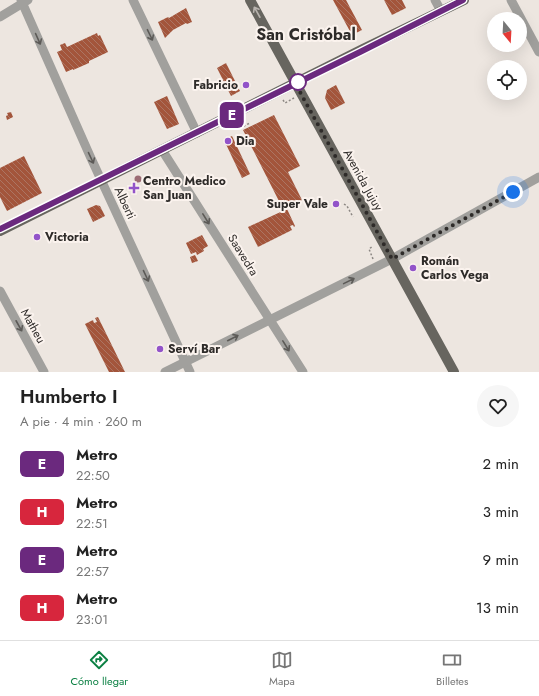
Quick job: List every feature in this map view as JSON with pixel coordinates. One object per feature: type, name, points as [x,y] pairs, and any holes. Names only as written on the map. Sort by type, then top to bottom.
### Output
[{"type":"main road","name":"Avenida Jujuy","points":[[250,0],[454,372]]},
{"type":"main road","points":[[0,232],[295,83],[464,0]]},
{"type":"street","points":[[133,0],[197,133]]},
{"type":"street","points":[[435,0],[441,11]]},
{"type":"street","points":[[511,0],[539,52]]},
{"type":"street","points":[[0,17],[23,1]]},
{"type":"street","name":"Alberti","points":[[23,1],[102,181],[190,372]]},
{"type":"street","name":"Saavedra","points":[[162,150],[303,372]]},
{"type":"street","points":[[165,372],[392,259],[539,177]]},
{"type":"street","name":"Matheu","points":[[0,292],[44,372]]},
{"type":"path","points":[[278,92],[284,103],[301,94]]},
{"type":"path","points":[[240,128],[250,123]]},
{"type":"path","points":[[373,195],[378,206]]},
{"type":"path","points":[[344,204],[347,206],[353,217]]},
{"type":"building","points":[[333,0],[346,0],[362,30],[352,35]]},
{"type":"building","points":[[384,0],[402,0],[406,8],[392,15]]},
{"type":"building","points":[[186,8],[192,22],[186,23],[173,30],[165,38],[158,22],[168,17],[169,18]]},
{"type":"building","points":[[97,33],[98,36],[100,35],[108,52],[89,61],[89,63],[66,72],[57,52],[62,50],[60,45],[65,43],[67,47]]},
{"type":"building","points":[[226,63],[240,91],[231,96],[217,68]]},
{"type":"building","points":[[336,85],[345,103],[331,110],[325,98],[327,90]]},
{"type":"building","points":[[167,96],[179,124],[167,129],[154,102]]},
{"type":"building","points":[[11,112],[13,117],[7,120],[7,113]]},
{"type":"building","points":[[274,115],[300,166],[288,172],[302,200],[283,209],[243,130]]},
{"type":"building","points":[[232,136],[250,174],[242,178],[224,140]]},
{"type":"building","points":[[24,156],[42,193],[7,211],[0,197],[0,168]]},
{"type":"building","points":[[96,205],[100,206],[105,216],[93,222],[87,209]]},
{"type":"building","points":[[287,209],[295,226],[290,226],[292,230],[258,247],[248,227]]},
{"type":"building","points":[[202,235],[208,246],[203,249],[204,251],[197,255],[196,252],[191,254],[186,243]]},
{"type":"building","points":[[195,255],[198,261],[192,263],[190,257]]},
{"type":"building","points":[[98,317],[125,372],[109,372],[85,324],[93,320],[94,323],[97,322],[95,318]]},
{"type":"metro line","name":"E","points":[[0,229],[463,0]]},
{"type":"place","name":"Fabricio","points":[[246,85]]},
{"type":"place","name":"Dia","points":[[228,141]]},
{"type":"place","name":"Centro Medico San Juan","points":[[134,188]]},
{"type":"place","name":"Super Vale","points":[[336,204]]},
{"type":"place","name":"Victoria","points":[[37,237]]},
{"type":"place","name":"Román Carlos Vega","points":[[413,268]]},
{"type":"place","name":"Serví Bar","points":[[160,349]]},
{"type":"district","name":"San Cristóbal","points":[[306,34]]},
{"type":"route","points":[[298,82],[295,83],[392,259],[513,192]]}]
